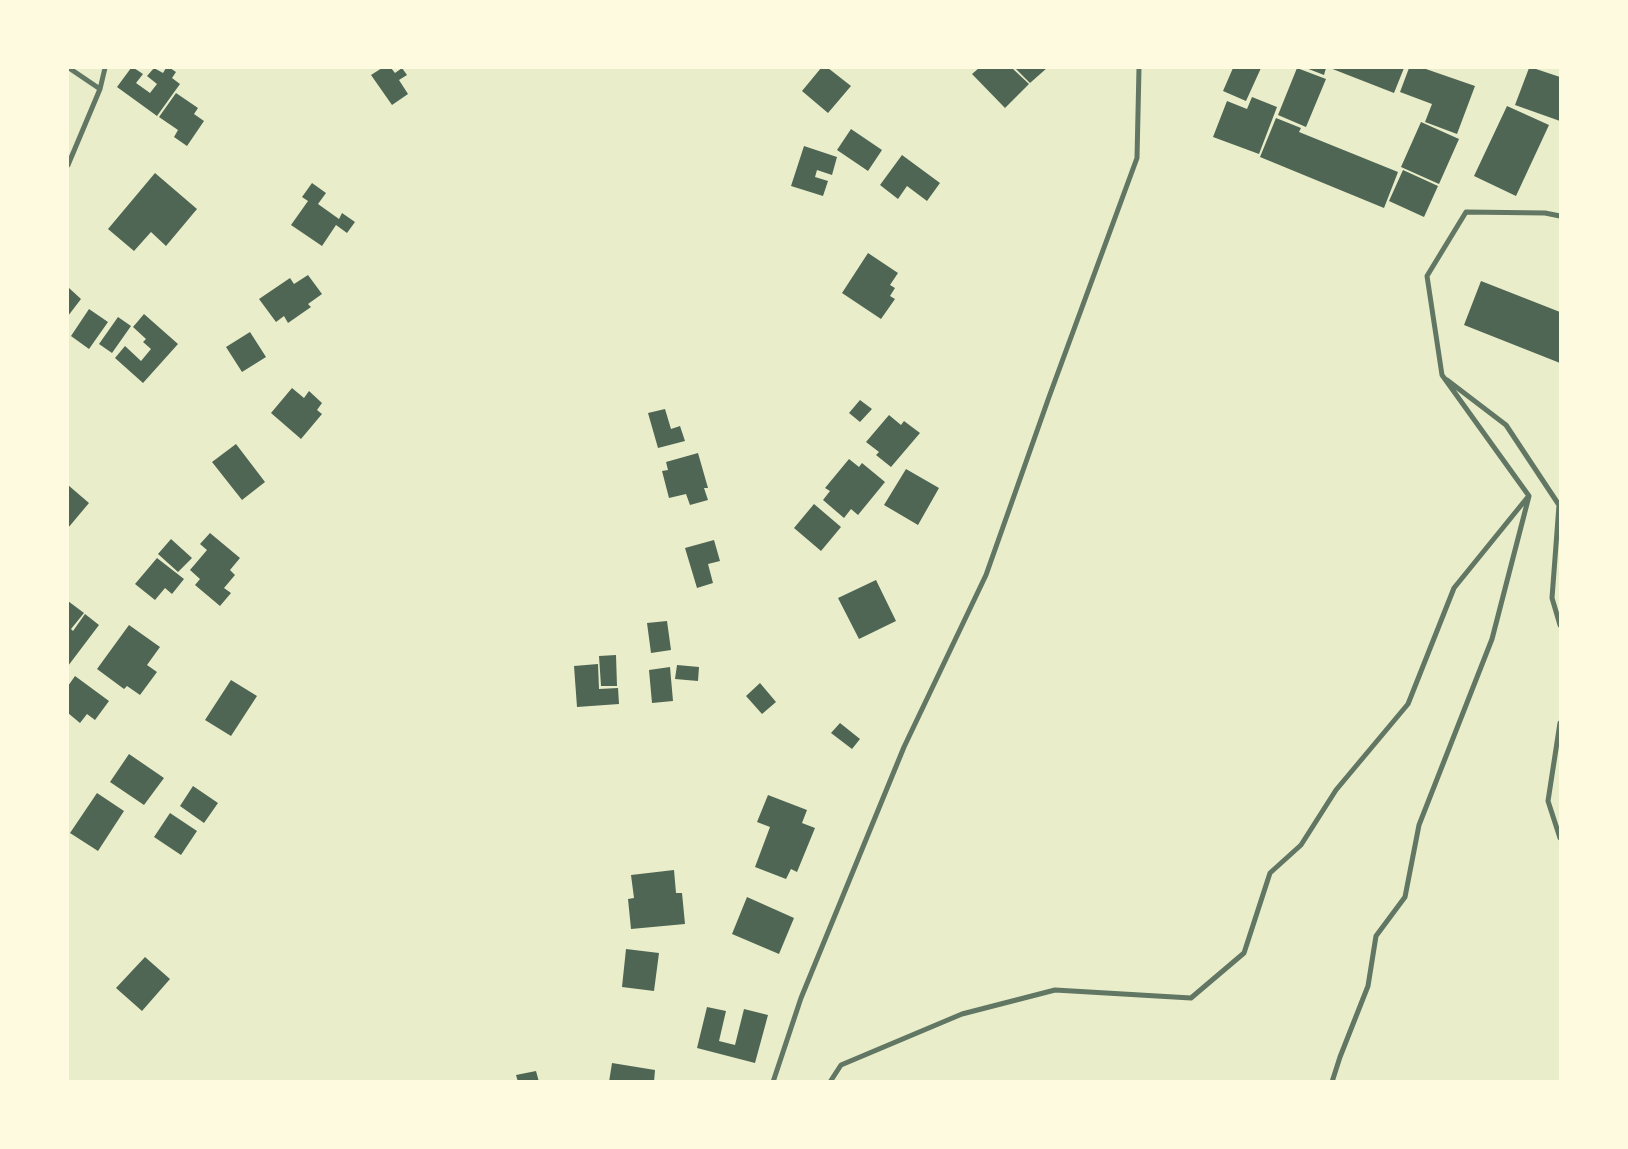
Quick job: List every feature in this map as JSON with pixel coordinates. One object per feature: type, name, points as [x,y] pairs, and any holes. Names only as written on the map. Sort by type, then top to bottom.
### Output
[{"type":"street","points":[[69,68],[100,89]]},
{"type":"street","points":[[68,165],[100,89],[105,68]]},
{"type":"street","points":[[773,1082],[801,998],[904,747],[986,574],[1049,397],[1138,158],[1139,68]]},
{"type":"street","points":[[1529,496],[1442,376],[1427,276],[1466,212],[1545,213],[1560,216]]},
{"type":"street","points":[[1442,376],[1506,425],[1560,505],[1552,598],[1560,625]]},
{"type":"street","points":[[830,1082],[842,1064],[962,1014],[1055,990],[1191,998],[1244,953],[1270,873],[1301,844],[1336,790],[1408,704],[1454,588],[1529,496]]},
{"type":"street","points":[[1332,1082],[1368,986],[1376,936],[1405,897],[1419,825],[1492,639],[1529,496]]},
{"type":"street","points":[[1560,722],[1548,801],[1560,838]]},
{"type":"building","points":[[131,68],[143,74],[136,83],[150,93],[157,84],[147,76],[154,68],[163,73],[166,68],[176,72],[172,78],[180,84],[157,116],[117,87]]},
{"type":"building","points":[[382,68],[391,68],[395,73],[402,68],[407,75],[399,80],[408,94],[392,105],[371,75]]},
{"type":"building","points":[[821,68],[828,68],[851,86],[828,113],[802,91]]},
{"type":"building","points":[[979,68],[1012,68],[1029,84],[1005,108],[972,74]]},
{"type":"building","points":[[1015,68],[1047,68],[1030,83]]},
{"type":"building","points":[[1233,68],[1261,68],[1246,101],[1223,91]]},
{"type":"building","points":[[1297,68],[1326,79],[1306,127],[1278,115]]},
{"type":"building","points":[[1306,68],[1326,68],[1324,75]]},
{"type":"building","points":[[1330,68],[1404,68],[1394,93]]},
{"type":"building","points":[[1409,68],[1423,68],[1475,86],[1457,134],[1425,122],[1432,104],[1400,92]]},
{"type":"building","points":[[1529,68],[1560,77],[1560,121],[1515,105]]},
{"type":"building","points":[[176,93],[198,108],[194,114],[204,121],[187,146],[174,137],[178,130],[159,117]]},
{"type":"building","points":[[1252,97],[1277,107],[1259,154],[1213,137],[1227,101],[1247,109]]},
{"type":"building","points":[[1507,106],[1549,125],[1516,196],[1474,176]]},
{"type":"building","points":[[1276,118],[1301,128],[1299,132],[1398,172],[1384,208],[1260,157]]},
{"type":"building","points":[[1421,122],[1459,139],[1439,184],[1401,167]]},
{"type":"building","points":[[851,129],[882,150],[868,171],[837,150]]},
{"type":"building","points":[[804,146],[837,157],[832,175],[817,170],[815,177],[828,181],[823,196],[791,186]]},
{"type":"building","points":[[902,155],[940,183],[927,201],[907,186],[898,199],[880,185]]},
{"type":"building","points":[[1403,170],[1438,186],[1424,217],[1389,201]]},
{"type":"building","points":[[155,173],[197,209],[166,246],[151,232],[134,251],[108,229]]},
{"type":"building","points":[[312,183],[326,193],[318,204],[339,219],[342,213],[355,222],[347,233],[336,225],[322,246],[291,225],[308,201],[302,197]]},
{"type":"building","points":[[868,253],[898,273],[890,285],[895,288],[890,296],[895,299],[881,319],[842,293]]},
{"type":"building","points":[[308,275],[322,294],[308,304],[311,307],[288,323],[284,316],[276,322],[259,299],[290,278],[294,284]]},
{"type":"building","points":[[1481,281],[1560,312],[1560,363],[1464,325]]},
{"type":"building","points":[[69,288],[81,299],[68,316],[68,290]]},
{"type":"building","points":[[89,309],[108,322],[89,349],[71,336]]},
{"type":"building","points":[[144,314],[178,344],[143,383],[115,358],[125,346],[141,361],[151,349],[143,342],[146,339],[133,327]]},
{"type":"building","points":[[118,317],[131,326],[112,353],[99,344]]},
{"type":"building","points":[[250,332],[266,357],[242,372],[226,347]]},
{"type":"building","points":[[292,388],[304,398],[309,391],[322,403],[317,410],[322,414],[301,439],[271,413]]},
{"type":"building","points":[[860,400],[872,409],[860,422],[849,413]]},
{"type":"building","points":[[665,409],[671,429],[680,426],[685,441],[658,448],[648,413]]},
{"type":"building","points":[[889,415],[901,425],[904,421],[920,433],[891,467],[876,455],[879,452],[866,442]]},
{"type":"building","points":[[236,444],[265,482],[242,500],[212,462]]},
{"type":"building","points":[[698,453],[708,488],[704,488],[708,500],[690,505],[686,494],[669,498],[662,471],[668,470],[666,462]]},
{"type":"building","points":[[849,459],[859,467],[862,463],[885,482],[858,515],[851,509],[844,518],[823,500],[830,491],[825,488]]},
{"type":"building","points":[[906,469],[939,488],[918,525],[884,505]]},
{"type":"building","points":[[68,485],[89,503],[68,528]]},
{"type":"building","points":[[814,504],[841,527],[821,551],[794,528]]},
{"type":"building","points":[[210,533],[240,558],[230,570],[235,575],[224,588],[231,593],[220,606],[195,585],[200,579],[190,570],[207,550],[200,544]]},
{"type":"building","points":[[171,539],[192,558],[178,572],[158,554]]},
{"type":"building","points":[[714,540],[720,561],[708,564],[713,583],[697,588],[685,548]]},
{"type":"building","points":[[157,558],[184,579],[172,594],[165,588],[155,600],[135,584]]},
{"type":"building","points":[[876,580],[896,621],[859,639],[838,598]]},
{"type":"building","points":[[68,601],[84,613],[71,629],[73,631],[85,614],[99,625],[68,666]]},
{"type":"building","points":[[667,621],[671,650],[651,653],[647,623]]},
{"type":"building","points":[[129,625],[160,647],[147,665],[157,672],[140,695],[127,686],[124,689],[97,669]]},
{"type":"building","points":[[616,655],[617,686],[601,686],[599,656]]},
{"type":"building","points":[[598,664],[599,689],[618,688],[619,704],[577,707],[574,666]]},
{"type":"building","points":[[677,665],[699,667],[698,681],[675,679]]},
{"type":"building","points":[[670,667],[673,701],[652,703],[649,670]]},
{"type":"building","points":[[75,676],[109,701],[95,720],[87,714],[80,723],[68,713],[68,686]]},
{"type":"building","points":[[231,680],[257,696],[231,736],[205,720]]},
{"type":"building","points":[[760,683],[776,702],[762,714],[746,696]]},
{"type":"building","points":[[840,723],[860,739],[852,749],[831,733]]},
{"type":"building","points":[[129,754],[164,778],[144,805],[110,782]]},
{"type":"building","points":[[193,786],[218,803],[204,823],[180,806]]},
{"type":"building","points":[[97,793],[124,811],[98,851],[70,833]]},
{"type":"building","points":[[768,795],[807,810],[802,823],[815,828],[797,872],[791,869],[786,879],[755,867],[770,827],[757,822]]},
{"type":"building","points":[[170,813],[197,831],[181,855],[154,837]]},
{"type":"building","points":[[674,870],[676,893],[682,893],[685,924],[631,929],[628,899],[634,898],[631,875]]},
{"type":"building","points":[[747,897],[794,918],[779,954],[732,934]]},
{"type":"building","points":[[626,949],[659,953],[654,991],[622,987]]},
{"type":"building","points":[[145,957],[170,979],[142,1011],[116,988]]},
{"type":"building","points":[[707,1007],[726,1011],[719,1041],[735,1045],[744,1009],[768,1015],[755,1063],[697,1048]]},
{"type":"building","points":[[612,1063],[655,1070],[654,1082],[609,1082]]},
{"type":"building","points":[[536,1071],[539,1082],[518,1082],[516,1075]]}]
